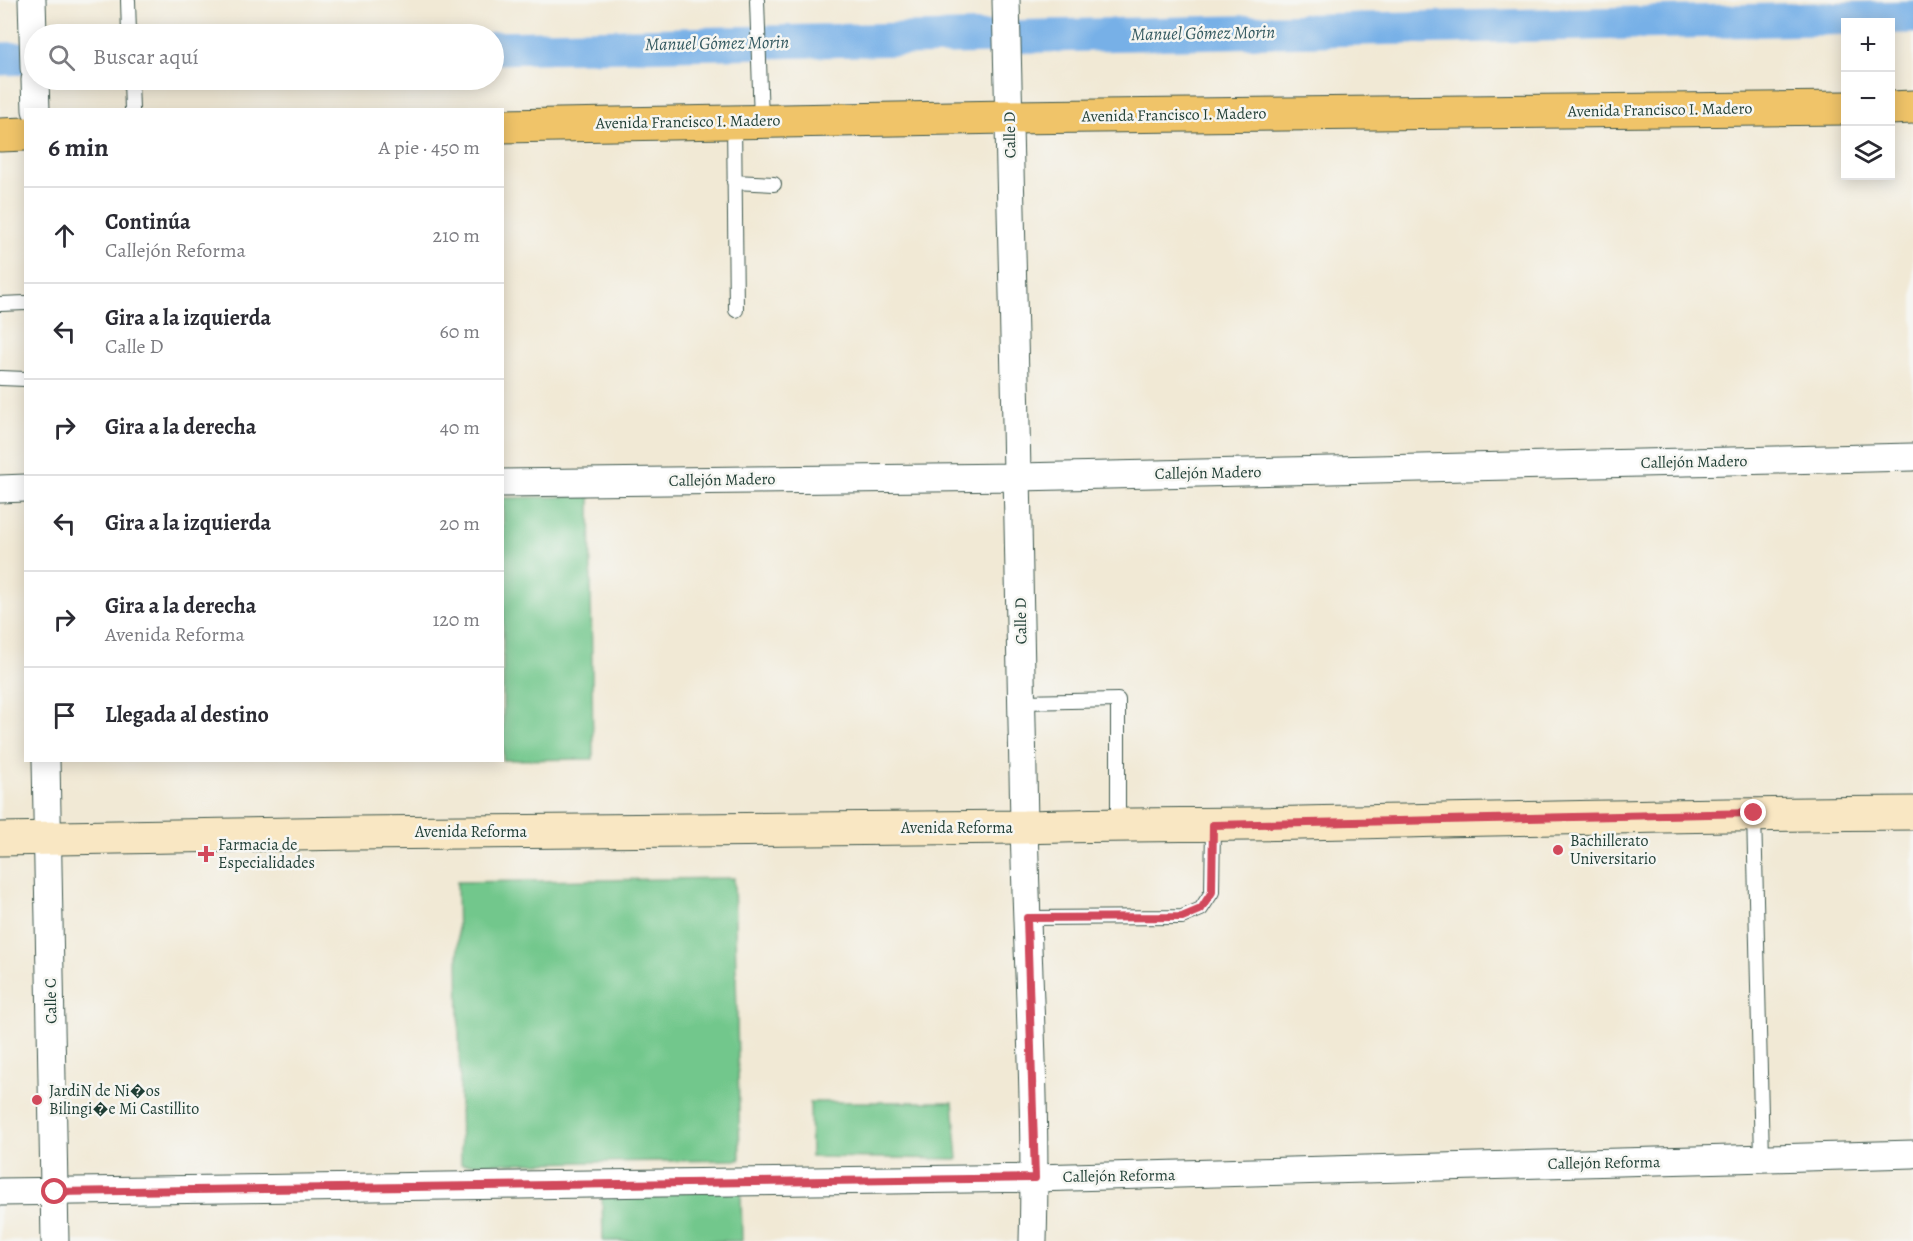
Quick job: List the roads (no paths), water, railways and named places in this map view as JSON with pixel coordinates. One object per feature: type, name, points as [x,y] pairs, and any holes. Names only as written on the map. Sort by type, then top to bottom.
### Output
[{"type":"main road","points":[[1895,108],[1913,107]]},
{"type":"main road","name":"Avenida Francisco I. Madero","points":[[504,126],[1009,117],[1841,108]]},
{"type":"main road","points":[[0,135],[24,134]]},
{"type":"main road","name":"Avenida Reforma","points":[[0,839],[380,832],[1213,825],[1754,813],[1913,813]]},
{"type":"street","points":[[32,0],[33,24]]},
{"type":"street","name":"Calle D","points":[[1006,0],[1024,827],[1035,1178],[1033,1241]]},
{"type":"street","points":[[35,90],[36,108]]},
{"type":"street","name":"Callejón Madero","points":[[504,483],[1018,477],[1913,457]]},
{"type":"street","points":[[0,489],[24,488]]},
{"type":"street","name":"Calle C","points":[[46,762],[55,1241]]},
{"type":"street","name":"Callejón Reforma","points":[[0,1192],[1035,1178],[1913,1154]]},
{"type":"lane","points":[[128,0],[129,24]]},
{"type":"lane","points":[[736,310],[734,182],[748,121],[757,0]]},
{"type":"lane","points":[[131,90],[132,108]]},
{"type":"lane","points":[[734,182],[774,184]]},
{"type":"lane","points":[[0,304],[24,303]]},
{"type":"lane","points":[[0,378],[24,379]]},
{"type":"lane","points":[[1022,702],[1118,700],[1118,824]]},
{"type":"lane","points":[[1754,813],[1762,1159]]},
{"type":"lane","points":[[1027,918],[1182,917],[1201,909],[1212,892],[1213,825]]},
{"type":"waterway","name":"Manuel Gómez Morin","points":[[504,48],[1913,17]]},
{"type":"waterway","name":"Manuel Gómez Morin","points":[[0,59],[24,58]]},
{"type":"place","name":"Bachillerato Universitario","points":[[1558,850]]},
{"type":"place","name":"Farmacia de Especialidades","points":[[206,854]]},
{"type":"place","name":"JardiN de Ni�os Bilingi�e Mi Castillito","points":[[37,1100]]}]
